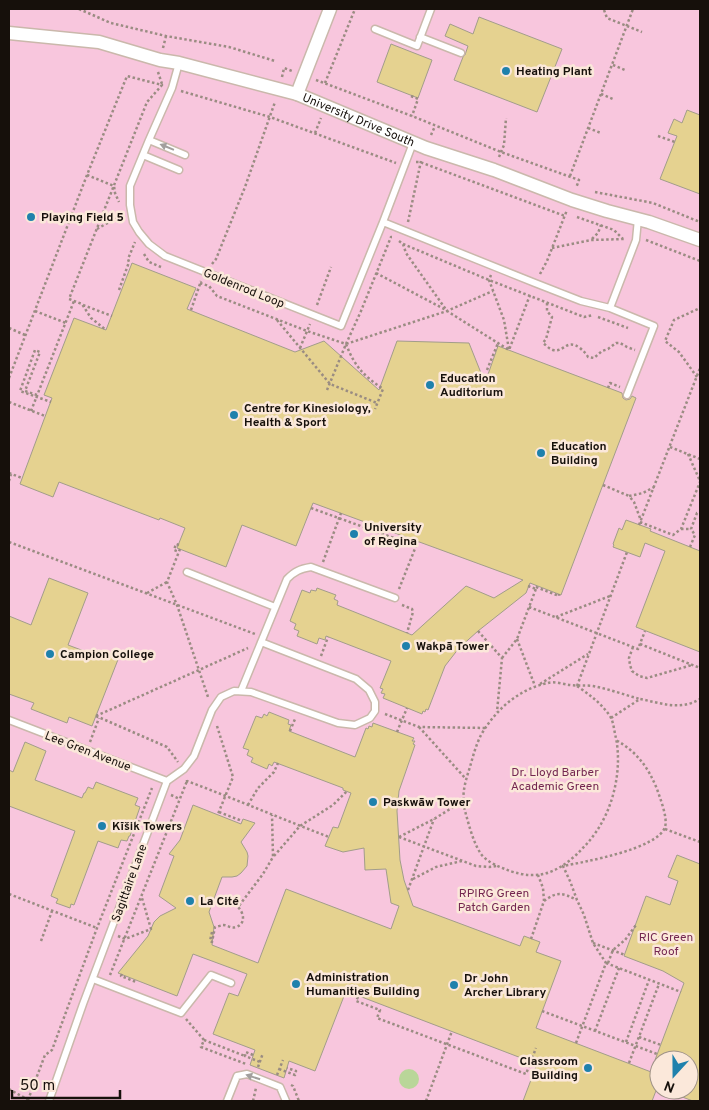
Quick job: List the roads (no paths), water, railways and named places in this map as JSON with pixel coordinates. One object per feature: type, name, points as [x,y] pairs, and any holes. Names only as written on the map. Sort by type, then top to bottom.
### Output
[{"type":"street","points":[[297,94],[330,9]]},
{"type":"street","name":"University Drive South","points":[[9,33],[99,42],[160,60],[179,63],[297,94],[426,148],[494,170],[572,200],[649,222],[700,240]]},
{"type":"lane","points":[[375,29],[417,46],[431,9]]},
{"type":"lane","points":[[420,37],[461,53]]},
{"type":"lane","name":"Goldenrod Loop","points":[[179,63],[172,88],[130,186],[130,205],[133,222],[139,232],[149,244],[165,256],[341,326],[413,143]]},
{"type":"lane","points":[[149,140],[185,155]]},
{"type":"lane","points":[[143,155],[179,170]]},
{"type":"lane","points":[[610,308],[636,240],[638,219]]},
{"type":"lane","points":[[383,222],[581,301],[610,308],[654,326],[628,393]]},
{"type":"lane","points":[[241,691],[287,579],[294,572],[311,567],[395,598]]},
{"type":"lane","points":[[186,572],[276,607]]},
{"type":"lane","points":[[167,781],[184,769],[194,756],[212,710],[221,697],[234,691],[251,692],[338,723],[355,726],[370,718],[375,711],[375,702],[369,690],[356,679],[262,640]]},
{"type":"lane","name":"Lee Gren Avenue","points":[[9,720],[167,781]]},
{"type":"lane","name":"Sagittaire Lane","points":[[49,1101],[167,781]]},
{"type":"lane","points":[[94,979],[181,1013],[211,975],[231,983]]},
{"type":"lane","points":[[227,1101],[236,1076],[247,1074],[280,1087],[286,1101]]},
{"type":"place","name":"Heating Plant","points":[[506,71]]},
{"type":"place","name":"Playing Field 5","points":[[31,217]]},
{"type":"place","name":"Education Auditorium","points":[[430,385]]},
{"type":"place","name":"Centre for Kinesiology, Health & Sport","points":[[234,415]]},
{"type":"place","name":"Education Building","points":[[541,453]]},
{"type":"place","name":"University of Regina","points":[[354,534]]},
{"type":"place","name":"Wakpā Tower","points":[[406,646]]},
{"type":"place","name":"Campion College","points":[[50,654]]},
{"type":"place","name":"Paskwāw Tower","points":[[373,802]]},
{"type":"place","name":"Kīšik Towers","points":[[102,826]]},
{"type":"place","name":"La Cité","points":[[190,901]]},
{"type":"place","name":"Administration Humanities Building","points":[[296,984]]},
{"type":"place","name":"Dr John Archer Library","points":[[454,985]]},
{"type":"place","name":"Classroom Building","points":[[588,1068]]},
{"type":"park label","name":"Dr. Lloyd Barber Academic Green","points":[[555,779]]},
{"type":"park label","name":"RPIRG Green Patch Garden","points":[[494,900]]},
{"type":"park label","name":"RIC Green Roof","points":[[666,944]]}]
